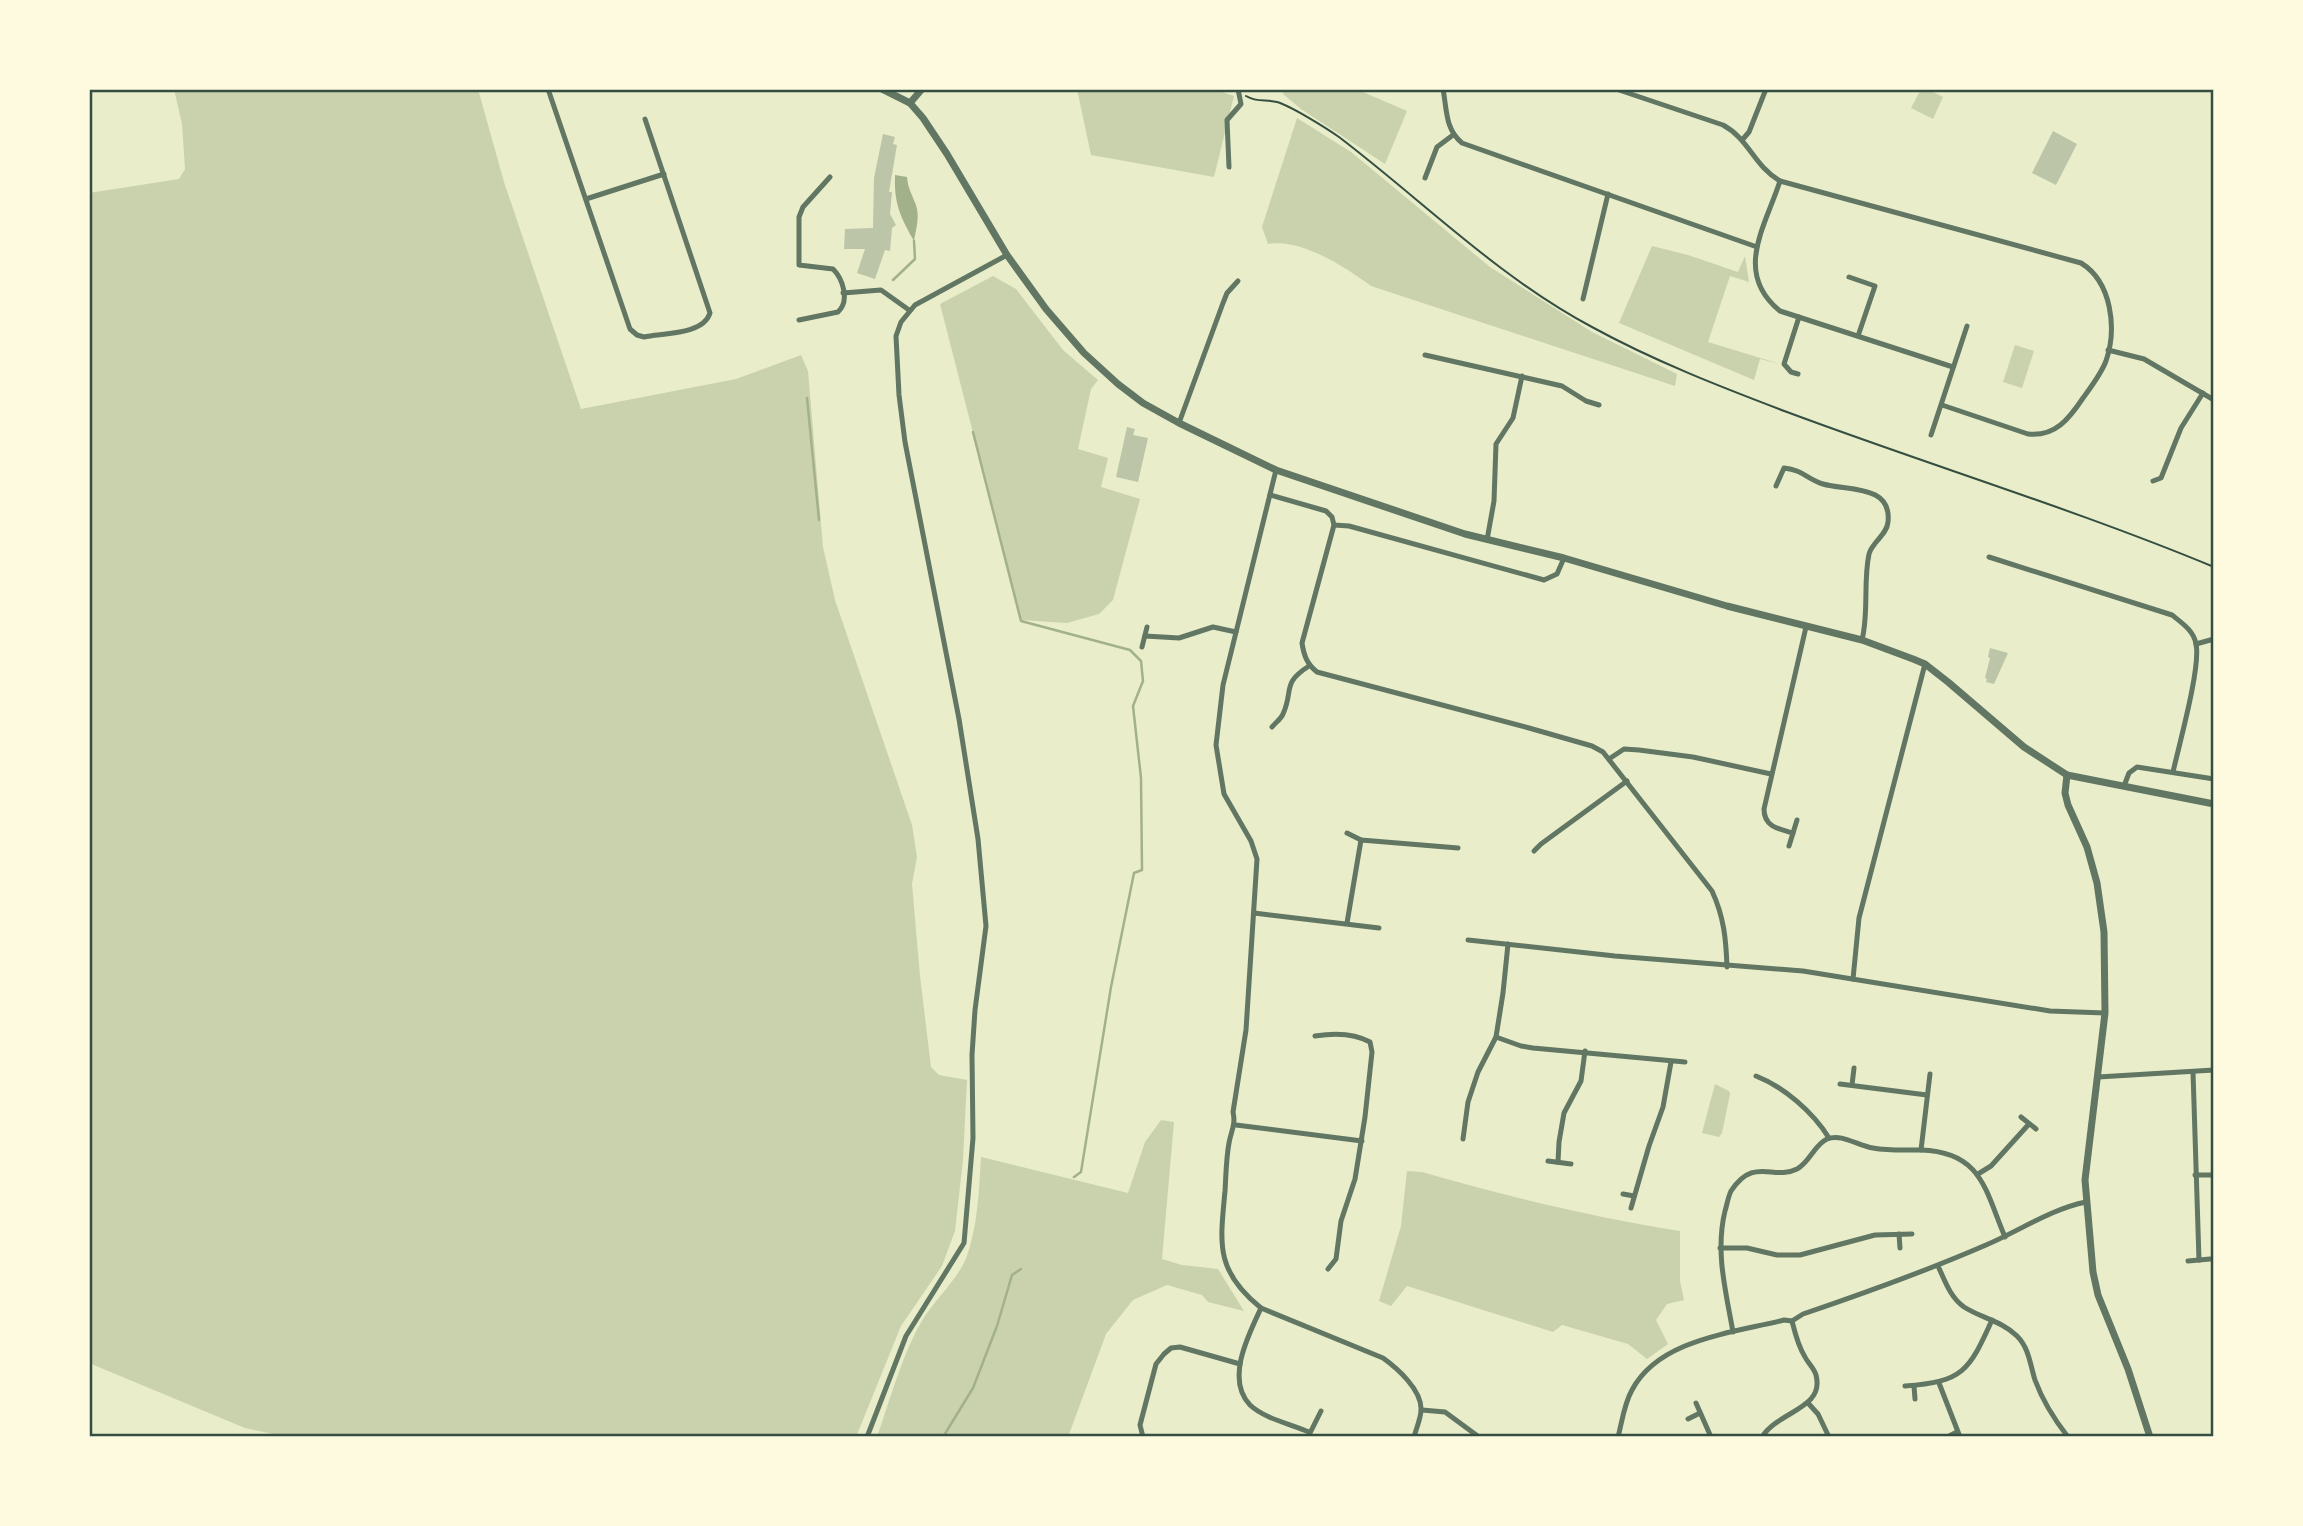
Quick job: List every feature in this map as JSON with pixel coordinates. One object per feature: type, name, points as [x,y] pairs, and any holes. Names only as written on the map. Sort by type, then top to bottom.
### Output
[{"type":"street","points":[[548,89],[630,329],[644,337],[698,328],[707,321],[710,313],[645,119]]},
{"type":"street","points":[[882,89],[910,103],[923,118],[1007,255],[1046,309],[1084,353],[1143,403],[1179,423],[1276,470],[1487,540],[1564,558],[1806,627],[1862,640],[1925,664],[2024,747],[2067,775],[2214,804]]},
{"type":"street","points":[[910,103],[922,89]]},
{"type":"street","points":[[1443,89],[1453,135],[1462,143],[1757,247]]},
{"type":"street","points":[[1616,89],[1723,125],[1743,139],[1758,163],[1768,174],[1780,181],[2081,263],[2092,270],[2102,286],[2111,314],[2108,350],[2100,373],[2068,420],[2057,429],[2040,435],[1942,405]]},
{"type":"street","points":[[1743,139],[1749,132],[1766,89]]},
{"type":"street","points":[[1228,167],[1227,120],[1241,104],[1238,90]]},
{"type":"street","points":[[1425,178],[1437,147],[1453,135]]},
{"type":"street","points":[[586,199],[664,174]]},
{"type":"street","points":[[799,320],[838,312],[844,302],[842,280],[833,269],[799,265],[799,217],[803,207],[830,177]]},
{"type":"street","points":[[1780,181],[1757,247],[1754,265],[1761,291],[1780,311],[1952,366]]},
{"type":"street","points":[[1583,299],[1608,194]]},
{"type":"street","points":[[867,1437],[906,1336],[964,1243],[973,1138],[972,1055],[975,1010],[986,926],[978,839],[960,719],[905,442],[896,336],[909,310],[1007,255]]},
{"type":"street","points":[[1849,277],[1875,286],[1858,336]]},
{"type":"street","points":[[1179,423],[1227,293],[1238,281]]},
{"type":"street","points":[[844,293],[881,290],[909,310]]},
{"type":"street","points":[[1798,374],[1791,372],[1784,364],[1799,317]]},
{"type":"street","points":[[1931,435],[1967,326]]},
{"type":"street","points":[[2108,350],[2144,359],[2214,400]]},
{"type":"street","points":[[1424,355],[1562,386],[1586,401],[1599,405]]},
{"type":"street","points":[[1487,540],[1494,501],[1496,444],[1514,418],[1521,376]]},
{"type":"street","points":[[2153,481],[2161,478],[2181,428],[2203,393]]},
{"type":"street","points":[[1776,486],[1784,468],[1798,470],[1821,484],[1869,491],[1879,497],[1886,506],[1886,530],[1869,554],[1866,627],[1862,640]]},
{"type":"street","points":[[1276,470],[1223,685],[1216,745],[1224,794],[1251,841],[1257,859],[1246,1030],[1233,1112],[1236,1125],[1229,1141],[1220,1241],[1225,1264],[1245,1295],[1261,1308],[1383,1358],[1396,1367],[1413,1385],[1422,1410],[1414,1437]]},
{"type":"street","points":[[1270,495],[1326,511],[1332,517],[1334,525],[1302,643],[1304,656],[1310,666],[1317,672],[1592,746],[1603,752],[1712,891],[1724,921],[1727,967]]},
{"type":"street","points":[[1334,525],[1349,526],[1544,580],[1557,574],[1564,558]]},
{"type":"street","points":[[1989,557],[2172,615],[2185,625],[2196,644],[2196,664],[2173,772]]},
{"type":"street","points":[[1142,647],[1147,626]]},
{"type":"street","points":[[1145,636],[1179,638],[1213,627],[1236,632]]},
{"type":"street","points":[[1793,833],[1773,827],[1764,816],[1771,774],[1806,627]]},
{"type":"street","points":[[2196,644],[2214,639]]},
{"type":"street","points":[[1853,979],[1859,918],[1925,664]]},
{"type":"street","points":[[1272,727],[1283,715],[1291,682],[1297,674],[1310,666]]},
{"type":"street","points":[[1609,760],[1624,749],[1639,750],[1693,757],[1771,774]]},
{"type":"street","points":[[2124,786],[2129,773],[2137,767],[2214,779]]},
{"type":"street","points":[[2067,775],[2065,793],[2087,847],[2097,883],[2105,932],[2105,1013],[2086,1157],[2085,1202],[2095,1283],[2128,1369],[2150,1437]]},
{"type":"street","points":[[1534,851],[1627,781]]},
{"type":"street","points":[[1789,846],[1797,820]]},
{"type":"street","points":[[1347,833],[1361,840],[1458,848]]},
{"type":"street","points":[[1347,923],[1361,840]]},
{"type":"street","points":[[1254,913],[1378,928]]},
{"type":"street","points":[[1468,940],[1727,967],[1803,971],[2050,1011],[2105,1013]]},
{"type":"street","points":[[1463,1139],[1478,1072],[1496,1037],[1508,944]]},
{"type":"street","points":[[1315,1036],[1332,1033],[1362,1038],[1370,1042],[1372,1052],[1355,1179],[1341,1221],[1336,1259],[1328,1269]]},
{"type":"street","points":[[1496,1037],[1521,1046],[1685,1062]]},
{"type":"street","points":[[1558,1162],[1564,1113],[1581,1081],[1585,1051]]},
{"type":"street","points":[[1631,1208],[1663,1107],[1671,1062]]},
{"type":"street","points":[[1852,1085],[1854,1068]]},
{"type":"street","points":[[2098,1077],[2214,1070]]},
{"type":"street","points":[[2193,1072],[2199,1260]]},
{"type":"street","points":[[1921,1150],[1930,1074]]},
{"type":"street","points":[[1756,1076],[1791,1096],[1821,1126],[1829,1138]]},
{"type":"street","points":[[1840,1084],[1927,1095]]},
{"type":"street","points":[[2021,1117],[2036,1129]]},
{"type":"street","points":[[1978,1174],[1991,1166],[2029,1124]]},
{"type":"street","points":[[1236,1125],[1362,1141]]},
{"type":"street","points":[[1454,1128],[1464,1128]]},
{"type":"street","points":[[1733,1332],[1720,1248],[1720,1231],[1730,1193],[1744,1176],[1759,1170],[1796,1170],[1819,1144],[1829,1138],[1839,1137],[1865,1147],[1895,1152],[1921,1150],[1945,1153],[1962,1159],[1978,1174],[2005,1237]]},
{"type":"street","points":[[1548,1161],[1571,1164]]},
{"type":"street","points":[[2195,1175],[2214,1175]]},
{"type":"street","points":[[1623,1194],[1634,1196]]},
{"type":"street","points":[[1618,1437],[1630,1392],[1641,1376],[1661,1359],[1683,1347],[1733,1332],[1784,1320],[1791,1321],[1803,1314],[1938,1266],[2070,1205],[2085,1202]]},
{"type":"street","points":[[1899,1234],[1900,1248]]},
{"type":"street","points":[[1720,1248],[1747,1248],[1777,1255],[1800,1255],[1875,1235],[1912,1234]]},
{"type":"street","points":[[2188,1261],[2210,1259]]},
{"type":"street","points":[[1938,1266],[1956,1300],[2018,1337],[2028,1352],[2035,1379],[2051,1415],[2068,1437]]},
{"type":"street","points":[[1261,1308],[1240,1364],[1241,1387],[1250,1404],[1268,1416],[1309,1434],[1321,1411]]},
{"type":"street","points":[[1905,1386],[1939,1383],[1962,1372],[1975,1357],[1992,1320]]},
{"type":"street","points":[[1762,1437],[1780,1418],[1813,1398],[1817,1378],[1798,1342],[1791,1321]]},
{"type":"street","points":[[1143,1437],[1140,1425],[1156,1364],[1164,1353],[1180,1347],[1240,1364]]},
{"type":"street","points":[[1939,1383],[1958,1434],[1947,1437]]},
{"type":"street","points":[[1914,1386],[1915,1399]]},
{"type":"street","points":[[1696,1403],[1711,1437]]},
{"type":"street","points":[[1808,1403],[1818,1414],[1829,1437]]},
{"type":"street","points":[[1422,1410],[1445,1412],[1479,1437]]},
{"type":"street","points":[[1688,1419],[1700,1413]]},
{"type":"path","points":[[1238,90],[1256,101],[1281,103],[1338,136],[1485,256],[1539,294],[1602,332],[1733,392],[2214,566]]},
{"type":"shaded area","points":[[174,89],[478,89],[504,182],[581,409],[736,379],[801,355],[808,371],[823,547],[835,600],[912,825],[917,857],[912,884],[931,1067],[939,1075],[967,1080],[963,1160],[955,1231],[942,1266],[901,1326],[856,1437],[288,1437],[245,1428],[89,1363],[89,193],[179,179],[185,169],[182,124]]},
{"type":"shaded area","points":[[1077,89],[1213,89],[1234,96],[1214,177],[1091,155]]},
{"type":"shaded area","points":[[1285,89],[1356,89],[1407,111],[1385,164],[1301,109],[1283,94]]},
{"type":"shaded area","points":[[1921,89],[1943,97],[1933,119],[1911,108]]},
{"type":"shaded area","points":[[1297,118],[1351,152],[1490,267],[1592,332],[1677,374],[1675,386],[1371,286],[1336,263],[1294,245],[1268,244],[1262,227]]},
{"type":"shaded area","points":[[895,175],[907,177],[916,205],[918,219],[914,241],[899,210]]},
{"type":"shaded area","points":[[1652,246],[1738,272],[1745,256],[1749,282],[1730,276],[1708,342],[1780,364],[1760,359],[1754,380],[1619,323]]},
{"type":"shaded area","points":[[993,276],[1016,289],[1063,350],[1098,380],[1091,389],[1078,449],[1108,458],[1101,487],[1140,499],[1113,600],[1099,614],[1067,623],[1021,620],[940,304]]},
{"type":"shaded area","points":[[2015,345],[2034,351],[2022,388],[2003,382]]},
{"type":"shaded area","points":[[1715,1084],[1730,1094],[1719,1137],[1702,1133]]},
{"type":"shaded area","points":[[1161,1120],[1174,1122],[1162,1259],[1182,1265],[1218,1269],[1244,1311],[1208,1302],[1202,1295],[1167,1285],[1133,1300],[1106,1334],[1068,1437],[877,1437],[910,1343],[931,1308],[960,1270],[968,1253],[976,1217],[981,1157],[1128,1193],[1145,1142]]},
{"type":"shaded area","points":[[1407,1171],[1422,1172],[1582,1213],[1680,1231],[1680,1281],[1684,1300],[1667,1304],[1656,1320],[1668,1344],[1647,1359],[1628,1344],[1562,1325],[1553,1332],[1407,1286],[1391,1306],[1379,1301],[1401,1226]]},
{"type":"building","points":[[2053,131],[2077,144],[2056,185],[2032,173]]},
{"type":"building","points":[[883,134],[895,137],[893,144],[897,145],[889,192],[892,192],[890,214],[896,225],[892,228],[890,251],[885,250],[875,279],[857,273],[865,249],[844,249],[845,229],[873,228],[874,178]]},
{"type":"building","points":[[1127,427],[1135,429],[1133,435],[1148,438],[1138,482],[1116,477]]},
{"type":"building","points":[[1990,648],[2008,653],[1994,684],[1986,682],[1985,678]]},
{"type":"waterway","points":[[893,280],[915,259],[914,241]]},
{"type":"waterway","points":[[807,398],[819,520]]},
{"type":"waterway","points":[[973,432],[1021,621],[1130,650],[1141,661],[1143,681],[1133,706],[1141,778],[1142,870],[1134,873],[1111,987],[1081,1172],[1074,1177]]},
{"type":"waterway","points":[[943,1437],[973,1388],[997,1326],[1012,1275],[1021,1269]]},
{"type":"waterway","points":[[946,1436],[960,1437]]}]
